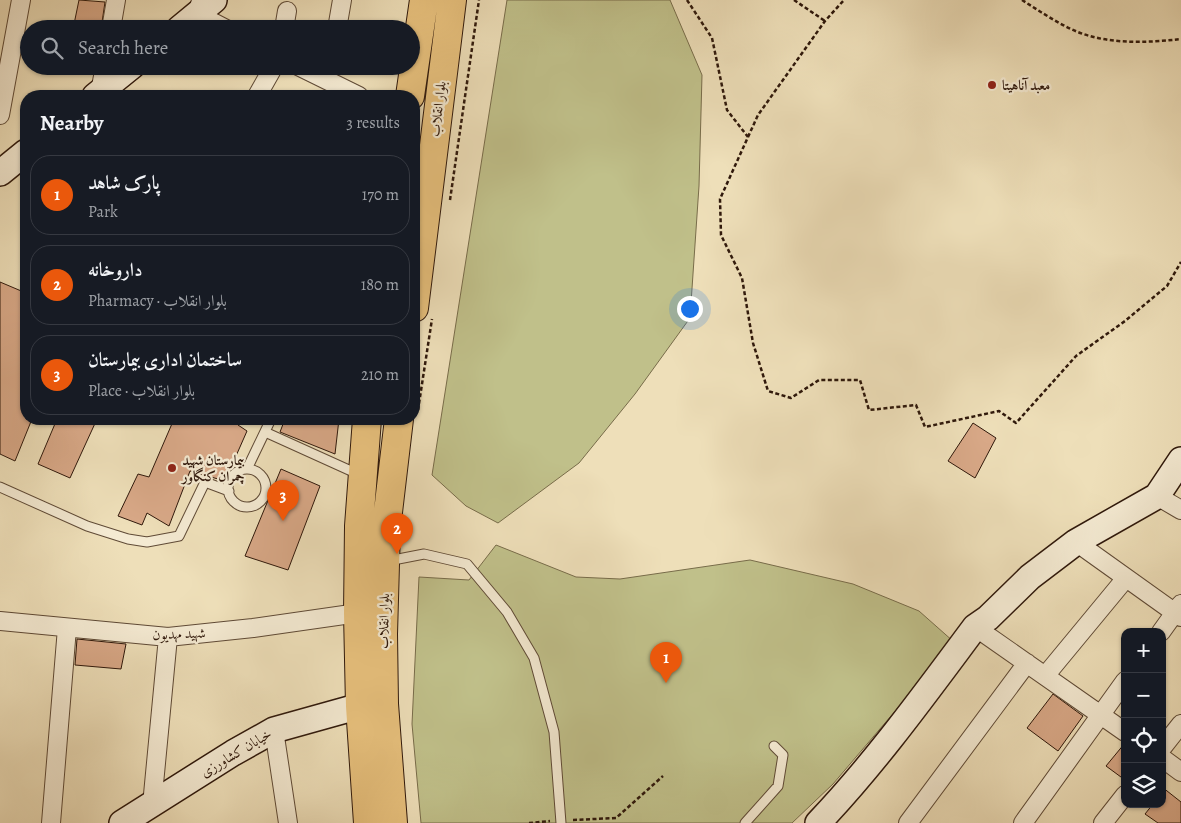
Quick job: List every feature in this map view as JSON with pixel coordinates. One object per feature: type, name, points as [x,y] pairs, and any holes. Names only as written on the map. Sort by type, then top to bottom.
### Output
[{"type":"main road","name":"بلوار انقلاب","points":[[420,27],[424,0]]},
{"type":"main road","name":"بلوار انقلاب","points":[[420,259],[452,0]]},
{"type":"main road","name":"بلوار انقلاب","points":[[411,90],[413,75]]},
{"type":"main road","name":"بلوار انقلاب","points":[[367,425],[359,526],[358,613],[360,706],[368,823]]},
{"type":"main road","name":"بلوار انقلاب","points":[[393,823],[384,704],[383,634],[386,529],[397,425]]},
{"type":"street","points":[[0,114],[20,0]]},
{"type":"street","points":[[113,20],[116,0]]},
{"type":"street","points":[[339,20],[342,0]]},
{"type":"street","points":[[198,11],[212,20]]},
{"type":"street","points":[[286,20],[287,11]]},
{"type":"street","points":[[103,90],[104,75]]},
{"type":"street","points":[[108,90],[123,75]]},
{"type":"street","points":[[260,90],[269,75]]},
{"type":"street","points":[[331,75],[351,90]]},
{"type":"street","points":[[818,823],[886,747],[975,627],[988,618],[1030,577],[1076,542],[1157,496],[1181,460]]},
{"type":"street","points":[[1157,496],[1181,510]]},
{"type":"street","points":[[1076,542],[1126,578],[1179,611],[1164,628]]},
{"type":"street","points":[[1045,676],[1126,578]]},
{"type":"street","name":"شهید مهدیون","points":[[0,621],[168,637],[253,628],[358,613]]},
{"type":"street","points":[[975,627],[1121,729]]},
{"type":"street","points":[[51,823],[67,628]]},
{"type":"street","points":[[152,805],[168,637]]},
{"type":"street","points":[[908,823],[1027,663]]},
{"type":"street","points":[[1023,823],[1121,686]]},
{"type":"street","name":"خیابان کشاورزی","points":[[122,823],[274,730],[360,706]]},
{"type":"street","points":[[1166,743],[1181,724]]},
{"type":"street","points":[[274,730],[288,823]]},
{"type":"street","points":[[1166,761],[1181,772]]},
{"type":"street","points":[[1103,823],[1121,800]]},
{"type":"lane","points":[[247,469],[268,425]]},
{"type":"lane","points":[[265,432],[363,476]]},
{"type":"lane","points":[[0,486],[87,526],[128,539],[146,542],[179,536],[205,482],[228,491],[240,506],[253,506],[263,499],[266,488],[263,477],[253,470],[247,469],[241,470],[231,478],[228,491]]},
{"type":"lane","points":[[385,562],[424,554],[467,564],[507,612],[534,658],[554,732],[561,822]]},
{"type":"lane","points":[[744,823],[778,786],[783,755],[774,746]]},
{"type":"path","points":[[687,0],[712,38],[727,110],[748,137]]},
{"type":"path","points":[[794,0],[825,21]]},
{"type":"path","points":[[844,0],[825,21],[758,116],[720,199],[721,235],[742,278],[752,343],[768,391],[790,398],[819,380],[860,380],[869,410],[916,405],[925,427],[999,411],[1016,423],[1076,356],[1125,321],[1166,286],[1181,262]]},
{"type":"path","points":[[1022,0],[1072,30],[1088,35],[1108,39],[1151,42],[1181,39]]},
{"type":"path","points":[[529,823],[616,818],[662,776]]},
{"type":"green space","points":[[507,0],[670,0],[702,75],[699,186],[690,318],[635,394],[579,463],[498,523],[466,506],[432,475]]},
{"type":"green space","points":[[496,545],[576,577],[620,579],[750,560],[853,584],[919,611],[954,642],[833,784],[792,823],[421,823],[412,724],[419,577],[469,580]]},
{"type":"building","points":[[79,0],[105,2],[102,20],[75,20]]},
{"type":"building","points":[[0,282],[20,290],[20,425],[30,425],[15,461],[0,454]]},
{"type":"building","points":[[973,423],[996,438],[975,478],[948,461]]},
{"type":"building","points":[[54,425],[94,425],[70,478],[38,464]]},
{"type":"building","name":"بیمارستان شهید چمران کنگاور","points":[[171,425],[238,425],[247,431],[225,481],[190,471],[169,526],[147,513],[142,525],[118,516],[138,474],[149,477]]},
{"type":"building","points":[[283,425],[338,425],[335,454],[280,432]]},
{"type":"building","points":[[281,469],[320,486],[288,570],[245,556]]},
{"type":"building","points":[[77,639],[126,644],[121,669],[75,665]]},
{"type":"building","points":[[1053,694],[1083,716],[1058,751],[1027,728]]},
{"type":"building","points":[[1121,748],[1121,777],[1106,766]]},
{"type":"building","points":[[1166,790],[1181,802],[1181,823],[1158,823],[1145,814],[1150,808],[1166,808]]},
{"type":"place","name":"معبد آناهیتا","points":[[992,85]]},
{"type":"place","name":"بیمارستان شهید چمران کنگاور","points":[[172,468]]},
{"type":"place","name":"ساختمان اداری بیمارستان","points":[[283,521]]},
{"type":"place","name":"داروخانه","points":[[397,554]]},
{"type":"place","name":"پارک شاهد","points":[[666,683]]}]
